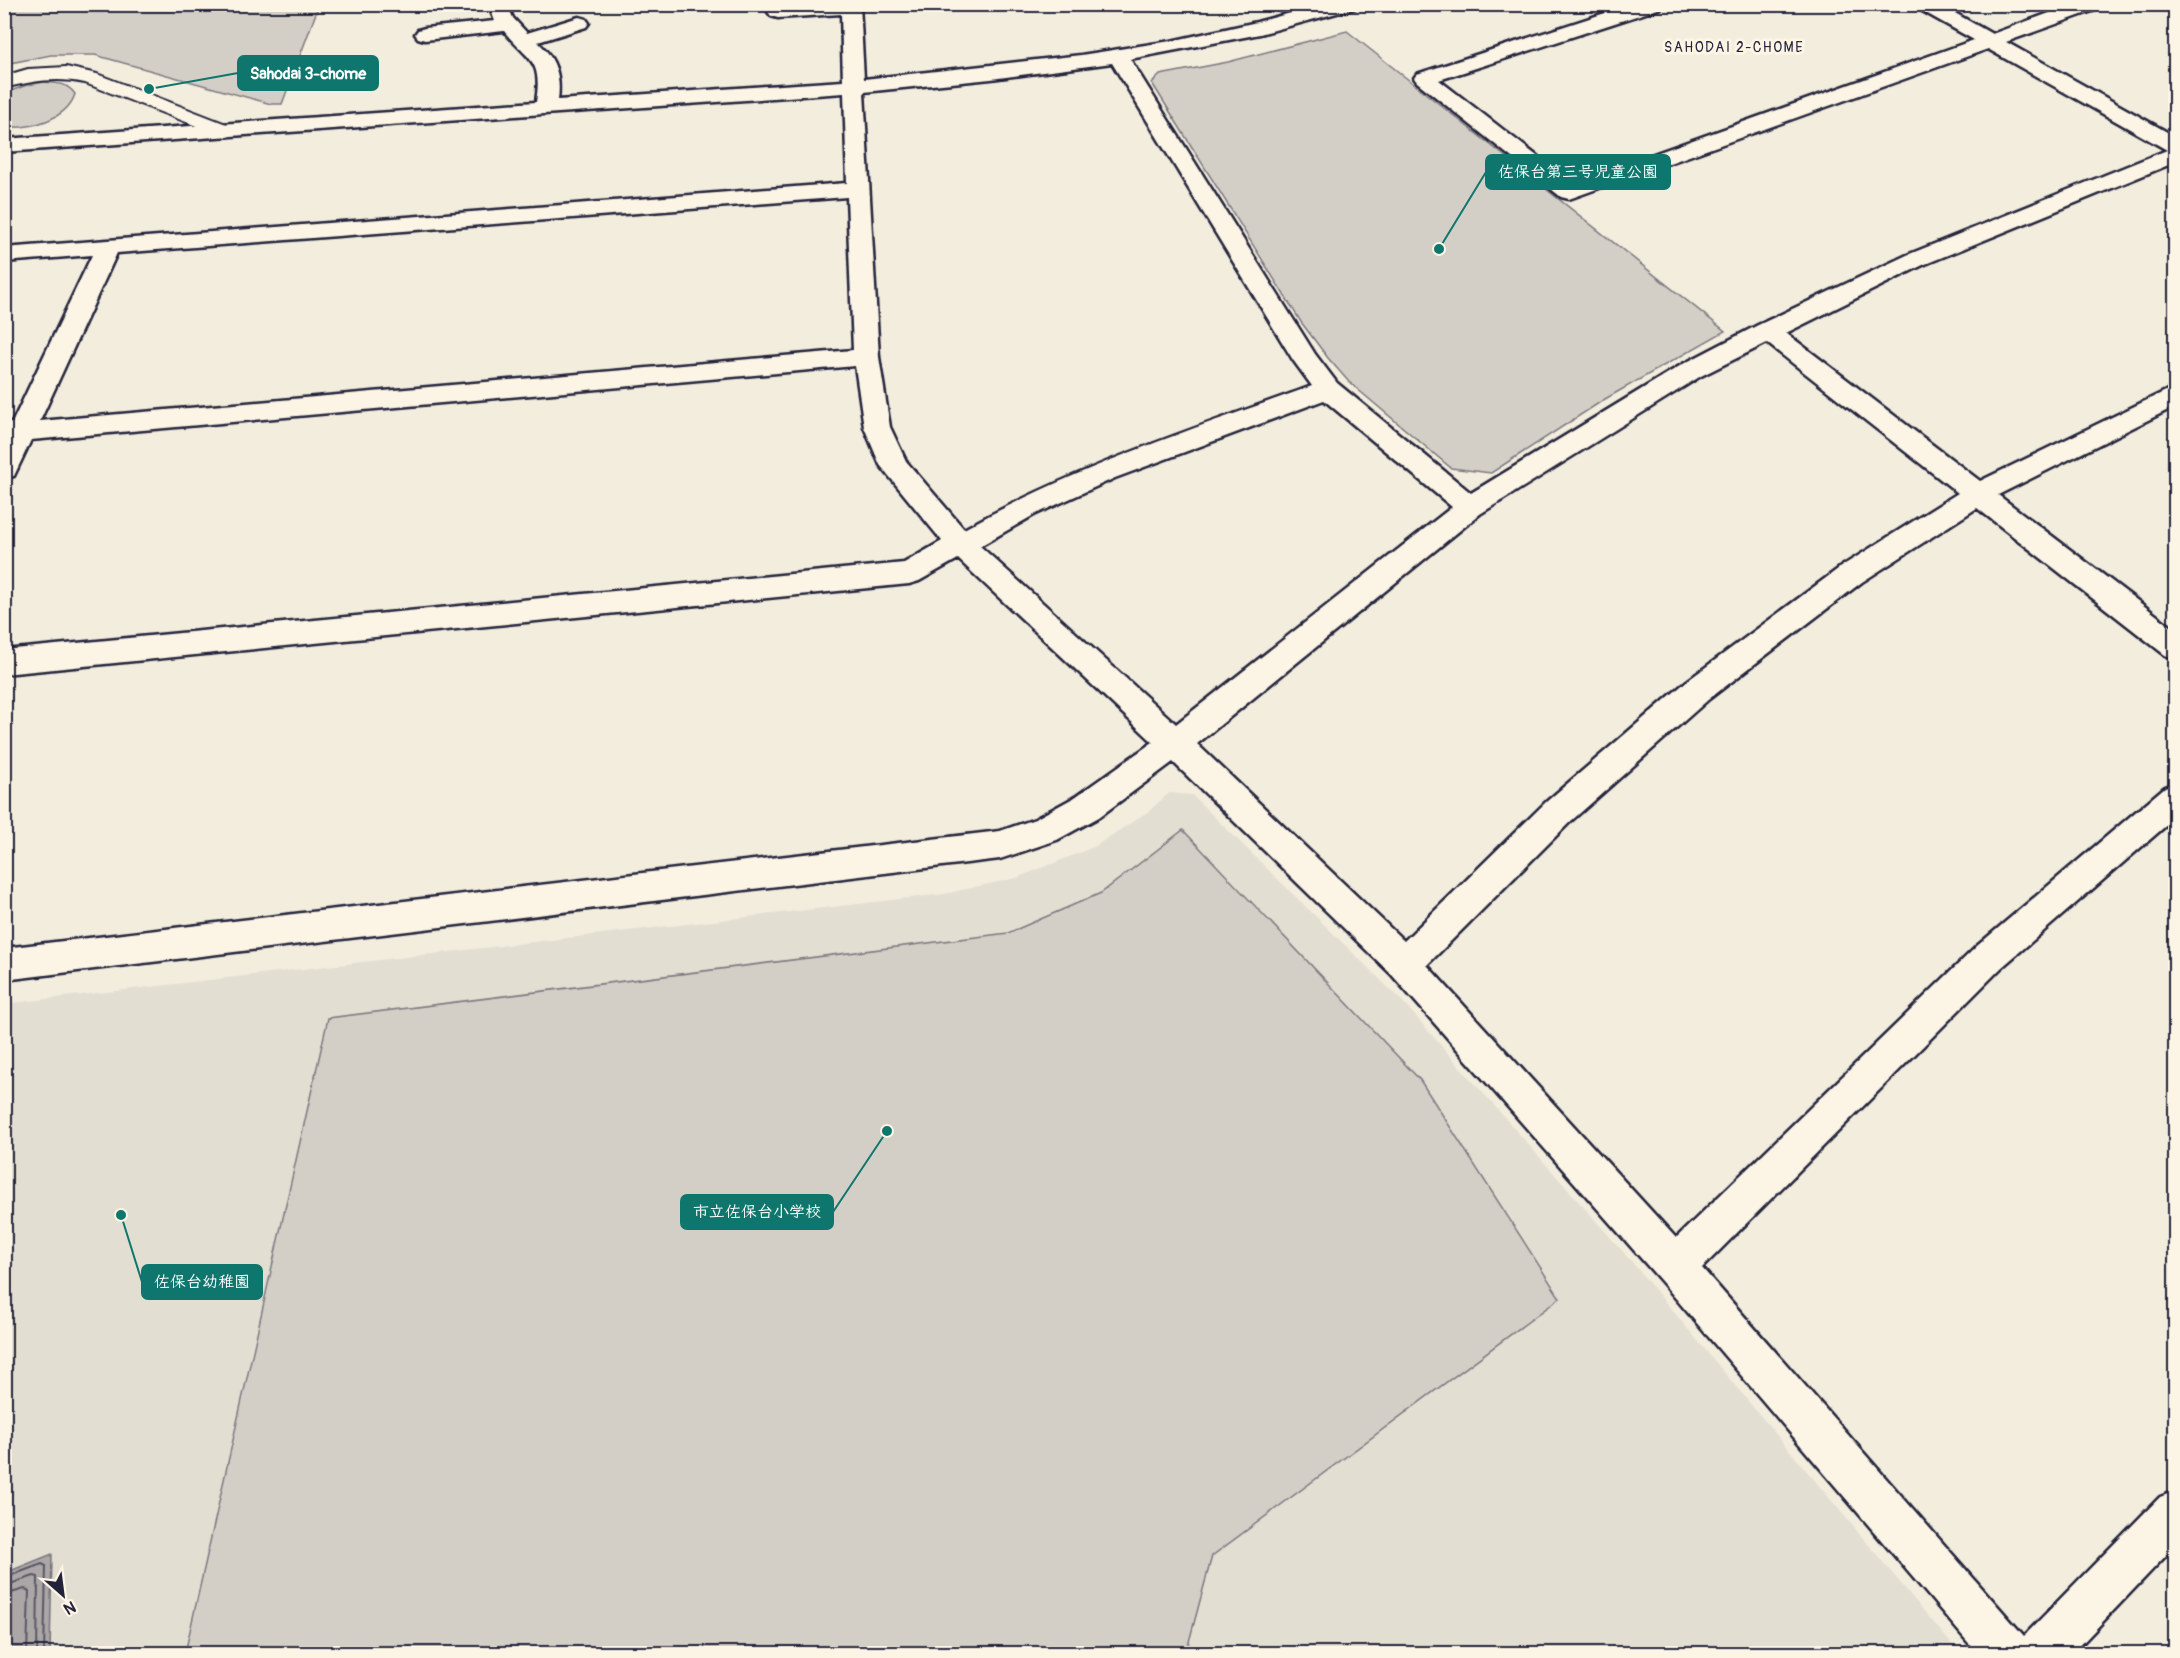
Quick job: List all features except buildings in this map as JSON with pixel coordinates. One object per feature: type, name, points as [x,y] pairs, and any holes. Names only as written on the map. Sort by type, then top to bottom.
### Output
[{"type":"street","points":[[497,4],[501,15],[509,25],[539,53],[548,67],[551,87],[546,107]]},
{"type":"street","points":[[4,146],[855,87],[1012,72],[1118,56],[1263,27],[1348,4]]},
{"type":"street","points":[[1654,4],[1424,78],[1569,192],[2094,4]]},
{"type":"street","points":[[1924,4],[2175,146]]},
{"type":"street","points":[[778,12],[850,6],[866,357],[877,427],[894,465],[959,543],[1175,743],[1404,964],[1675,1267],[2009,1653]]},
{"type":"street","points":[[1246,12],[1263,27]]},
{"type":"street","points":[[525,40],[579,23]]},
{"type":"street","points":[[425,34],[509,25]]},
{"type":"street","points":[[1118,56],[1306,360],[1328,389],[1470,507]]},
{"type":"street","points":[[4,964],[1000,845],[1045,830],[1087,807],[1175,743],[1470,507],[1692,370],[1915,260],[2175,154]]},
{"type":"street","points":[[4,255],[859,189]]},
{"type":"street","points":[[4,469],[13,432],[108,247]]},
{"type":"street","points":[[1767,331],[2175,647]]},
{"type":"street","points":[[13,432],[866,357]]},
{"type":"street","points":[[4,662],[909,573],[1024,508],[1105,471],[1328,389]]},
{"type":"street","points":[[1404,964],[1558,812],[1698,690],[1852,574],[1977,494],[2175,395]]},
{"type":"street","points":[[1675,1267],[1989,957],[2175,797]]},
{"type":"street","points":[[2039,1653],[2175,1513]]},
{"type":"lane","points":[[4,82],[28,75],[49,73],[90,78],[227,131]]},
{"type":"shaded area","points":[[4,5],[319,5],[282,104],[271,104],[95,55],[51,55],[5,64]]},
{"type":"shaded area","points":[[1347,31],[1725,331],[1605,399],[1491,473],[1451,468],[1349,382],[1328,358],[1301,322],[1152,83],[1160,75],[1228,62]]},
{"type":"shaded area","points":[[44,82],[57,83],[69,88],[75,94],[71,103],[46,121],[25,126],[5,127],[5,93]]},
{"type":"shaded area","points":[[1169,793],[1192,795],[1402,1001],[1631,1261],[1959,1653],[5,1653],[4,1004],[944,894],[1016,878],[1094,847],[1149,811]]},
{"type":"shaded area","points":[[1183,830],[1420,1080],[1560,1298],[1212,1556],[1186,1653],[185,1653],[328,1018],[1008,933],[1101,893]]},
{"type":"water","points":[[52,1554],[50,1653],[5,1653],[5,1573]]},
{"type":"place","name":"Sahodai 3-chome","points":[[149,89]]},
{"type":"place","name":"佐保台第三号児童公園","points":[[1439,249]]},
{"type":"place","name":"市立佐保台小学校","points":[[887,1131]]},
{"type":"place","name":"佐保台幼稚園","points":[[121,1215]]},
{"type":"district","name":"SAHODAI 2-CHOME","points":[[1734,47]]}]
